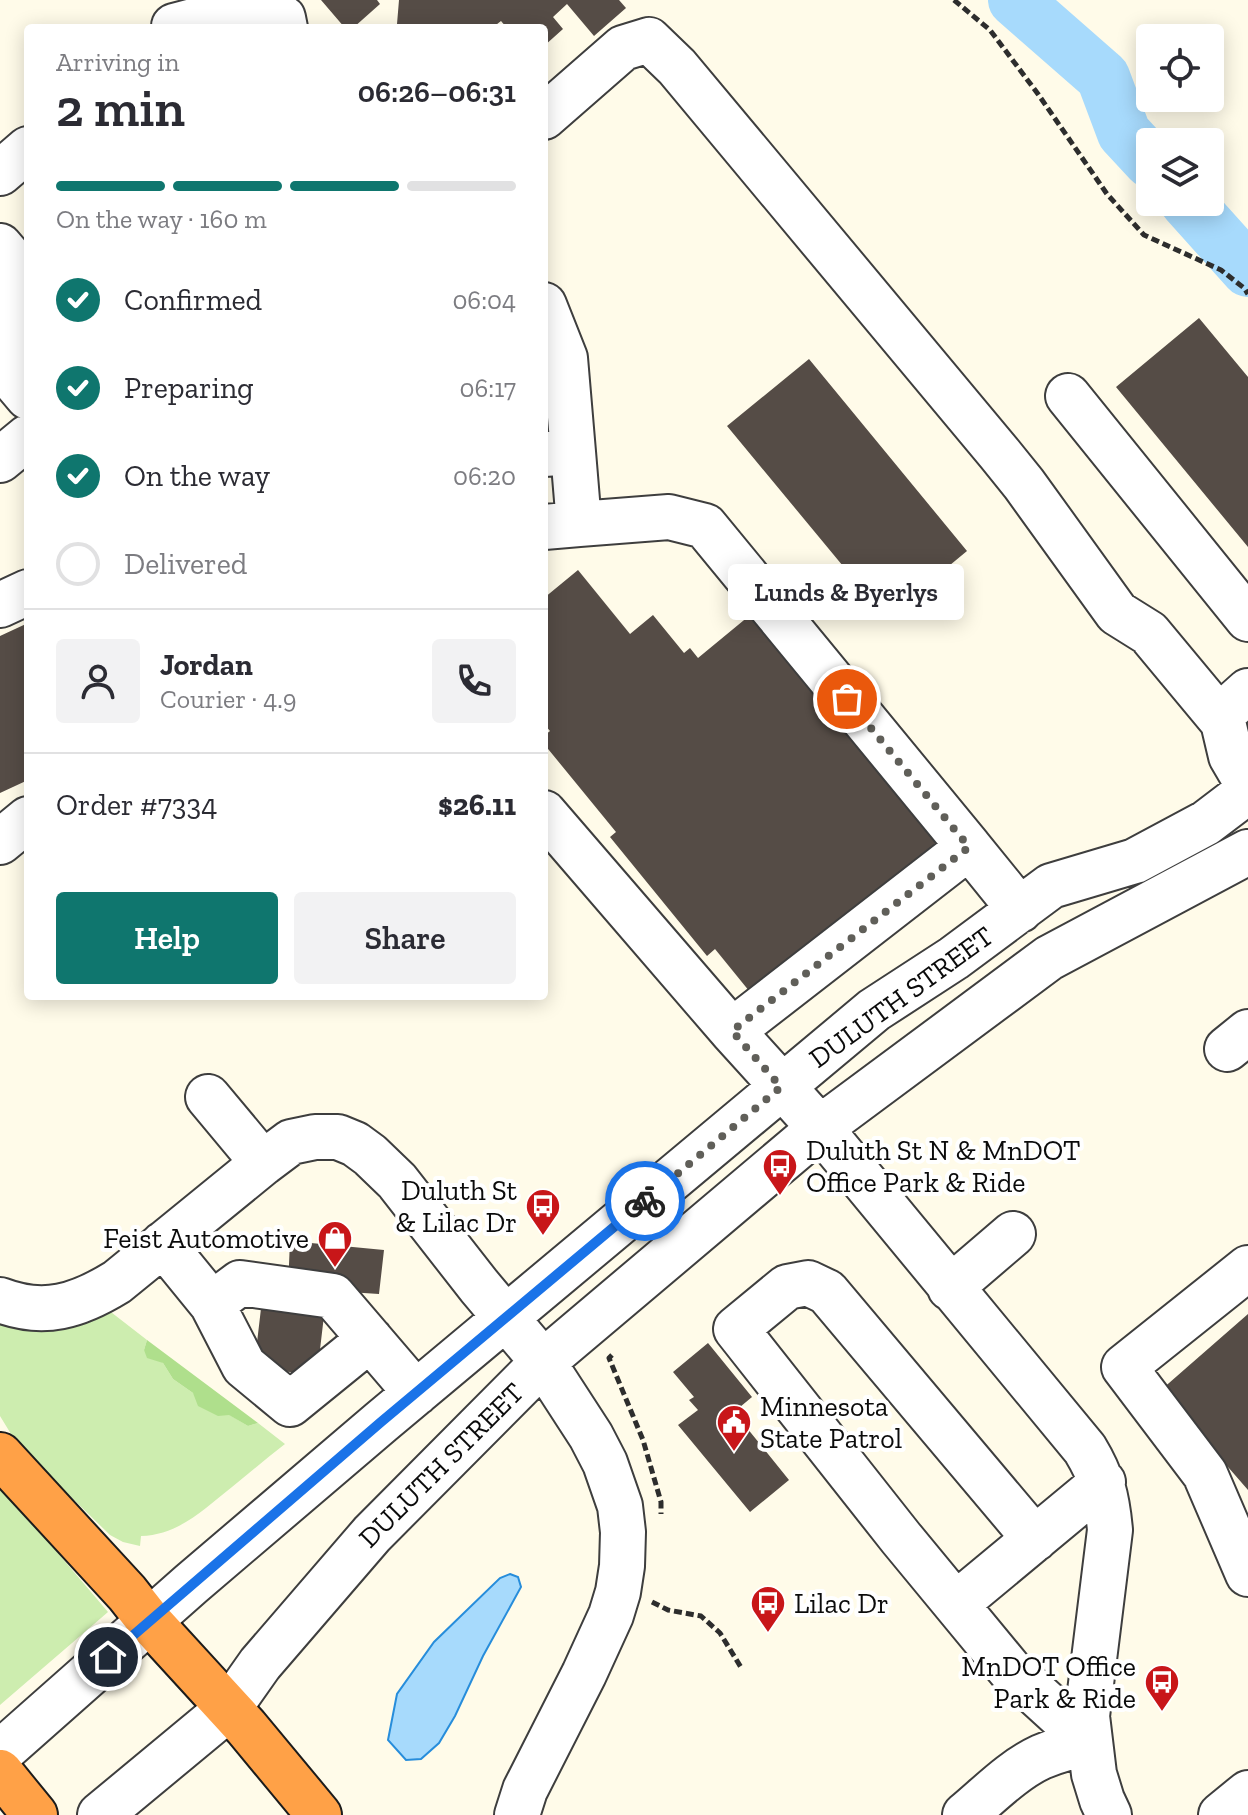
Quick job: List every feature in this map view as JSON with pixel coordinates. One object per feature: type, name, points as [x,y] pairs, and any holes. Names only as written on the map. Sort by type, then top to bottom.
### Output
[{"type":"highway","points":[[5,1457],[229,1708],[319,1815]]},
{"type":"highway","points":[[0,1772],[35,1815]]},
{"type":"street","points":[[168,20],[254,5],[283,18],[284,24]]},
{"type":"street","points":[[548,114],[623,48],[649,40],[677,67],[1033,495],[1117,613],[1124,648],[1200,739],[1239,748]]},
{"type":"street","points":[[0,173],[24,152]]},
{"type":"street","points":[[0,246],[12,260],[6,311],[24,340]]},
{"type":"street","points":[[548,315],[565,358],[558,453],[562,526],[669,517],[705,526],[1020,910]]},
{"type":"street","points":[[0,364],[24,392]]},
{"type":"street","points":[[1068,396],[1248,619]]},
{"type":"street","points":[[0,460],[24,440]]},
{"type":"street","points":[[0,605],[24,594]]},
{"type":"street","name":"DULUTH STREET","points":[[0,1753],[149,1621],[505,1317],[874,1010],[954,958],[1051,886],[1135,861],[1206,823],[1239,748]]},
{"type":"street","points":[[548,818],[820,1128],[1085,1449],[1103,1482],[1110,1530],[1087,1716],[1094,1774],[1109,1815]]},
{"type":"street","points":[[0,842],[24,822]]},
{"type":"street","points":[[732,1031],[969,847]]},
{"type":"street","name":"DULUTH STREET","points":[[100,1815],[229,1708],[260,1664],[372,1534],[543,1362],[820,1128],[1049,958],[1248,852]]},
{"type":"street","points":[[208,1097],[263,1163]]},
{"type":"street","points":[[0,1300],[20,1308],[50,1308],[92,1297],[117,1282],[291,1142],[315,1137],[338,1137],[370,1155],[397,1181],[543,1362],[591,1436],[620,1506],[622,1566],[611,1615],[525,1790],[517,1815]]},
{"type":"street","points":[[950,1288],[1013,1234]]},
{"type":"street","points":[[163,1244],[212,1304],[244,1366],[290,1404],[370,1339]]},
{"type":"street","points":[[1248,1268],[1124,1367],[1205,1474],[1248,1574]]},
{"type":"street","points":[[212,1304],[240,1283],[333,1296],[416,1393]]},
{"type":"street","points":[[1035,1539],[827,1292],[808,1283],[787,1287],[736,1329],[1010,1670],[1090,1743]]},
{"type":"street","points":[[956,1604],[1103,1482]]},
{"type":"street","points":[[965,1815],[1022,1768],[1039,1758],[1064,1748],[1090,1743]]},
{"type":"street","points":[[1221,1815],[1248,1793]]},
{"type":"path","points":[[954,0],[990,30],[1107,194],[1144,235],[1221,270],[1248,294]]},
{"type":"path","points":[[619,1349],[609,1358],[643,1440],[661,1502],[661,1516]]},
{"type":"path","points":[[651,1602],[668,1610],[701,1616],[720,1633],[742,1669]]},
{"type":"green space","points":[[107,1309],[147,1340],[144,1350],[163,1363],[173,1379],[248,1426],[258,1423],[285,1444],[190,1519],[167,1531],[141,1536],[140,1546],[110,1535],[35,1462],[0,1416],[0,1321]]},
{"type":"green space","points":[[147,1340],[258,1423],[248,1426],[229,1415],[218,1416],[198,1406],[193,1393],[173,1379],[163,1363],[147,1358],[144,1350]]},
{"type":"green space","points":[[0,1485],[108,1612],[0,1705]]},
{"type":"water","points":[[510,1574],[518,1577],[521,1587],[483,1656],[455,1716],[439,1743],[421,1759],[406,1760],[388,1740],[397,1694],[434,1642],[500,1578]]},
{"type":"building","points":[[321,0],[377,0],[380,4],[358,24],[342,24]]},
{"type":"building","points":[[399,0],[619,0],[626,8],[594,36],[567,4],[553,17],[563,29],[548,42],[548,24],[504,24],[501,21],[497,24],[397,24]]},
{"type":"building","points":[[1199,318],[1248,377],[1248,547],[1116,387]]},
{"type":"building","points":[[809,359],[967,551],[886,618],[727,426]]},
{"type":"building","points":[[578,570],[630,634],[653,615],[684,653],[690,648],[698,658],[755,611],[944,841],[754,997],[715,949],[707,956],[610,837],[616,832],[548,749],[548,595]]},
{"type":"building","points":[[24,625],[24,782],[0,793],[0,636]]},
{"type":"building","name":"Feist Automotive","points":[[290,1241],[384,1250],[379,1294],[288,1288]]},
{"type":"building","name":"Feist Automotive","points":[[262,1300],[325,1307],[317,1375],[254,1368]]},
{"type":"building","points":[[1248,1314],[1248,1490],[1161,1390]]},
{"type":"building","name":"Minnesota State Patrol","points":[[708,1343],[752,1397],[734,1412],[789,1480],[750,1512],[678,1425],[698,1410],[689,1400],[694,1397],[673,1372]]},
{"type":"waterway","points":[[1015,0],[1103,77],[1124,133],[1136,146]]},
{"type":"waterway","points":[[1200,216],[1248,270]]},
{"type":"way so far","points":[[645,1201],[781,1087],[732,1031],[969,847],[847,699]]},
{"type":"place","name":"Lunds & Byerlys","points":[[847,699]]},
{"type":"place","name":"Duluth St N & MnDOT Office Park & Ride","points":[[780,1197]]},
{"type":"place","name":"Duluth St & Lilac Dr","points":[[543,1237]]},
{"type":"place","name":"Feist Automotive","points":[[335,1269]]},
{"type":"place","name":"Minnesota State Patrol","points":[[734,1453]]},
{"type":"place","name":"Lilac Dr","points":[[768,1634]]},
{"type":"place","name":"MnDOT Office Park & Ride","points":[[1162,1713]]},
{"type":"route","points":[[108,1657],[381,1422],[645,1201]]}]
